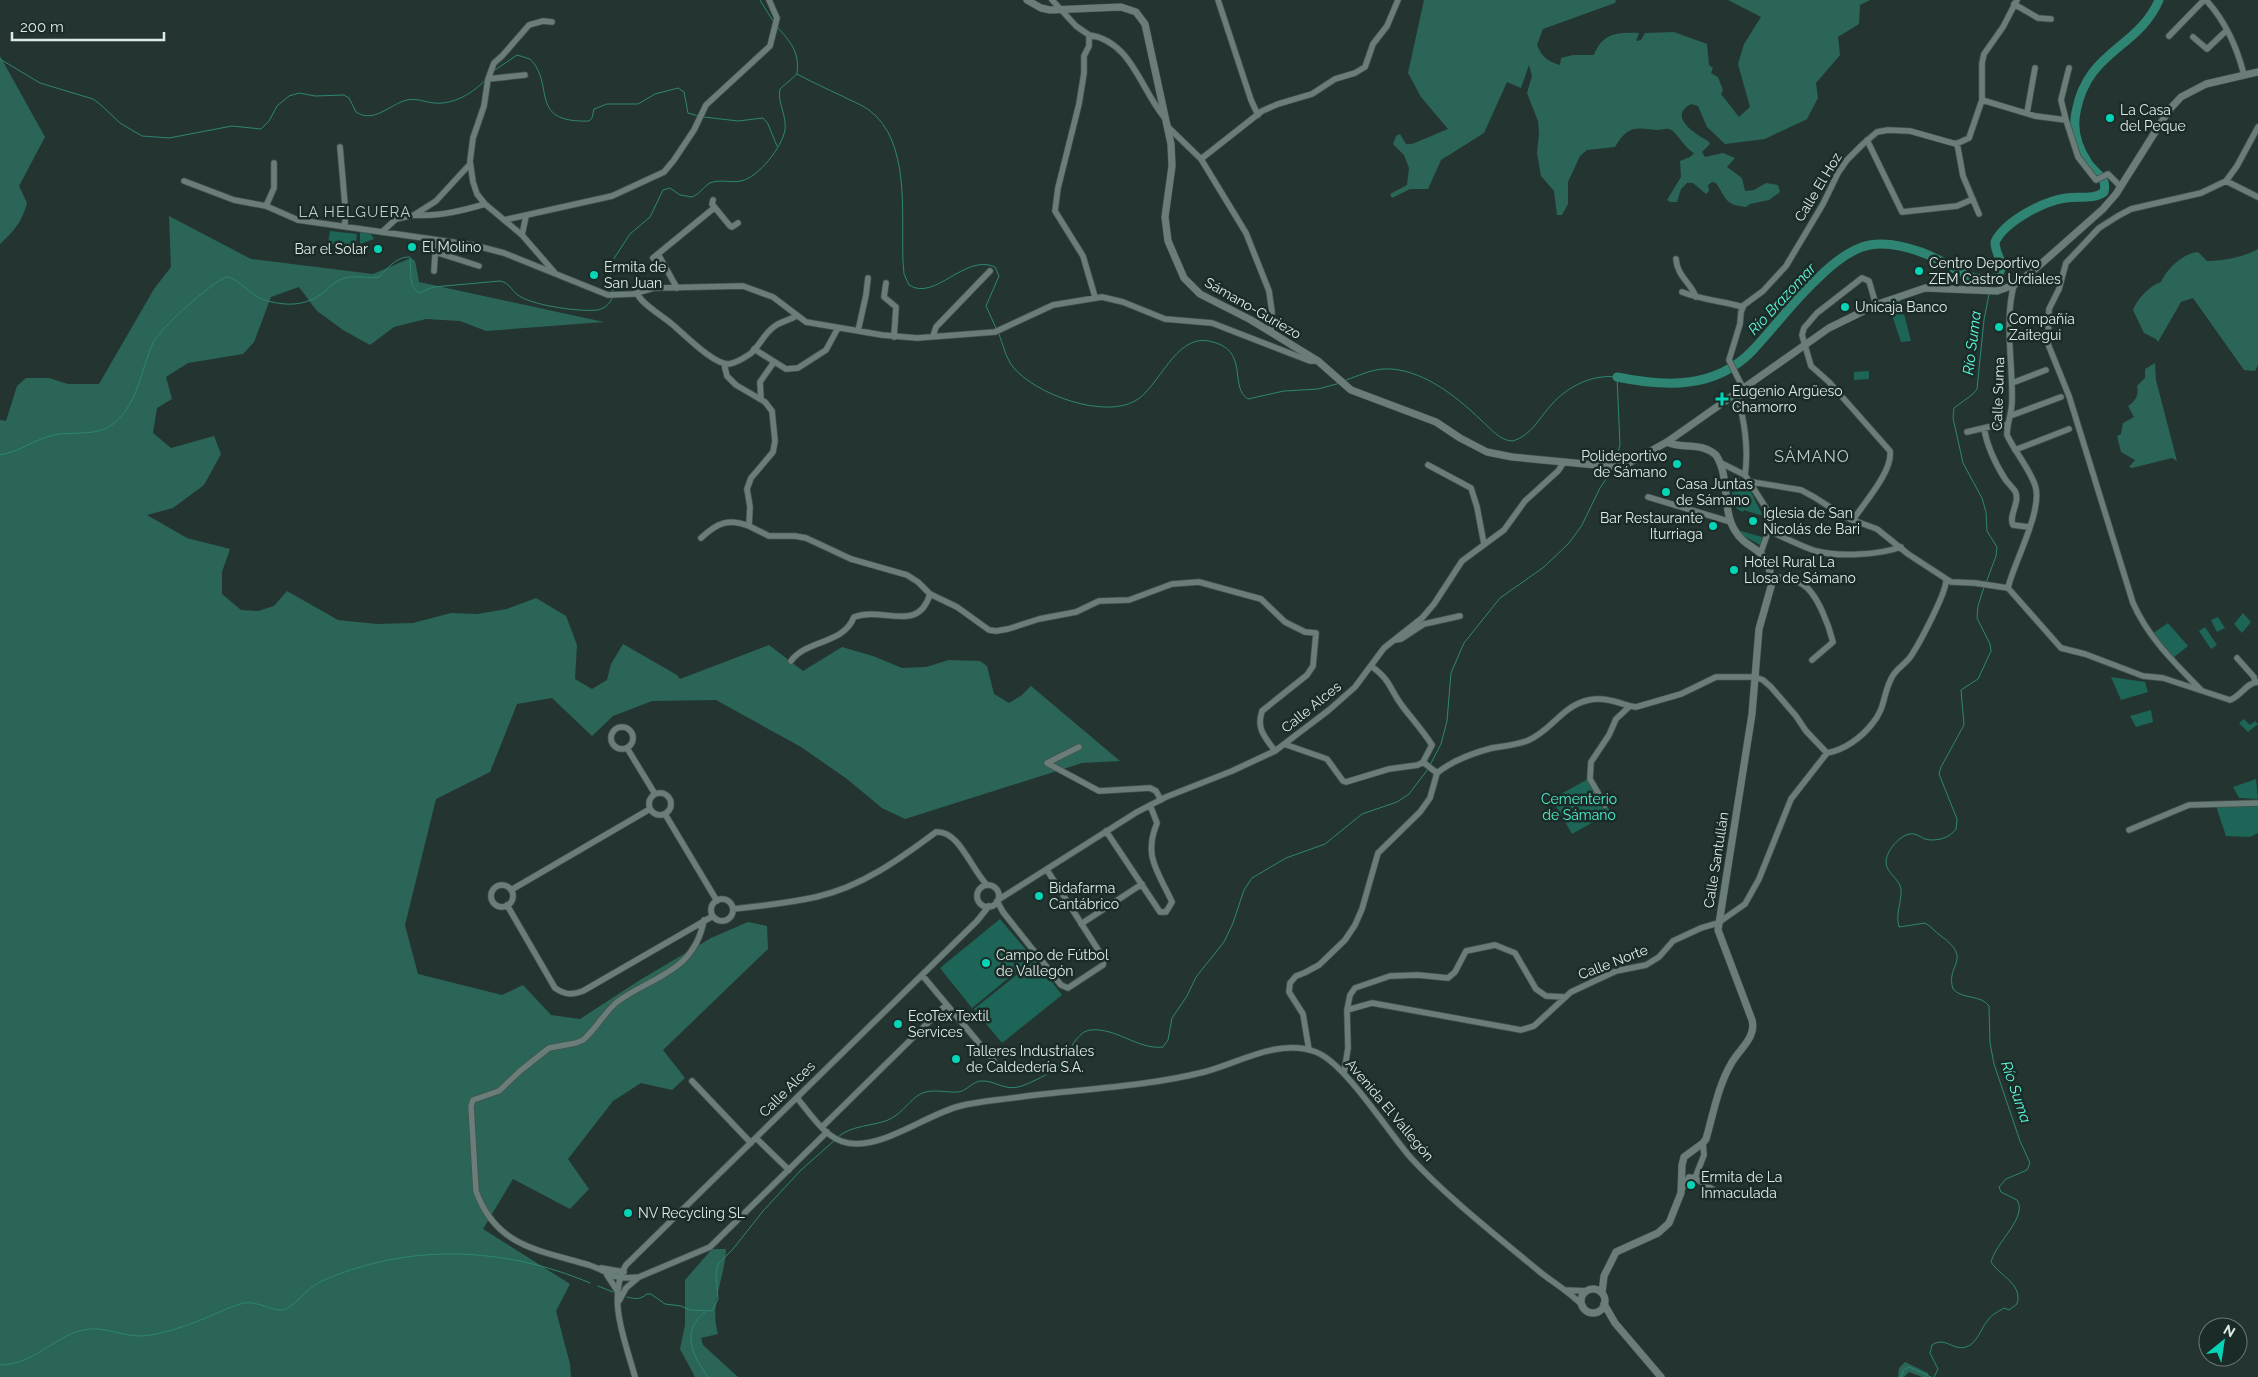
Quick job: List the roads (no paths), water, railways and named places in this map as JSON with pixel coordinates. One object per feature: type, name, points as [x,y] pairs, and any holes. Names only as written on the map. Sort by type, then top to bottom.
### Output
[{"type":"street","points":[[504,220],[526,216],[542,210],[572,206],[612,196],[660,174],[674,160],[706,105],[770,46],[777,18],[769,0]]},
{"type":"street","name":"Sámano-Guriezo","points":[[1027,0],[1041,8],[1062,10],[1130,8],[1142,17],[1148,32],[1167,124],[1172,166],[1165,217],[1166,231],[1178,267],[1184,278],[1200,294],[1271,332],[1318,361],[1358,394],[1436,422],[1460,438],[1487,452],[1512,457],[1564,462],[1614,466],[1627,464],[1667,442],[1829,328],[1876,305],[1924,288],[1987,291],[2014,285]]},
{"type":"street","points":[[1052,0],[1076,26],[1089,35],[1106,40],[1120,49],[1167,124],[1201,159],[1246,233],[1266,280],[1271,300],[1271,332]]},
{"type":"street","points":[[1218,0],[1258,114]]},
{"type":"street","points":[[1201,159],[1258,114],[1270,107],[1312,94],[1334,78],[1355,73],[1364,67],[1373,44],[1387,26],[1398,0]]},
{"type":"street","points":[[2169,36],[2205,0],[2228,30],[2239,52],[2244,75]]},
{"type":"street","points":[[1979,214],[1962,176],[1957,143],[1969,138],[1973,131],[1984,91],[1982,63],[1984,54],[2003,27],[2016,2],[2038,18],[2051,19]]},
{"type":"street","points":[[552,22],[536,22],[523,30],[494,64],[488,79],[484,106],[473,138],[470,164],[475,188],[485,204],[522,235],[555,274]]},
{"type":"street","points":[[2193,37],[2206,49],[2228,30]]},
{"type":"street","points":[[1089,35],[1089,46],[1084,56],[1084,73],[1079,104],[1058,188],[1055,211],[1083,256],[1095,297]]},
{"type":"street","points":[[2027,113],[2035,68]]},
{"type":"street","points":[[2069,68],[2061,100],[2078,156],[2096,180],[2108,174],[2120,187]]},
{"type":"street","points":[[2014,285],[2033,271],[2103,209],[2120,187],[2168,110],[2181,97],[2206,84],[2258,72]]},
{"type":"street","points":[[488,79],[525,75]]},
{"type":"street","points":[[1982,100],[2027,113],[2066,120]]},
{"type":"street","points":[[2201,690],[2156,643],[2136,610],[2125,580],[2072,405],[2050,352],[2047,336],[2047,315],[2060,289],[2066,263],[2092,236],[2110,220],[2132,209],[2201,193],[2226,181],[2238,166],[2258,127]]},
{"type":"street","name":"Calle El Hoz","points":[[1743,307],[1764,291],[1786,266],[1823,204],[1838,172],[1847,160],[1877,132],[1896,130],[1957,143]]},
{"type":"street","points":[[1867,140],[1902,212],[1957,206],[1973,199]]},
{"type":"street","points":[[2250,145],[2258,148]]},
{"type":"street","points":[[340,147],[345,226]]},
{"type":"street","points":[[266,206],[274,188],[274,163]]},
{"type":"street","points":[[414,215],[436,201],[470,164]]},
{"type":"street","points":[[184,181],[234,200],[266,206],[298,220],[454,242],[504,254],[608,295],[621,296],[654,288],[743,286],[773,297],[806,322],[894,337],[917,338],[995,332],[1053,305],[1095,297],[1110,298],[1165,319],[1212,323],[1310,361],[1318,361]]},
{"type":"street","points":[[2226,181],[2258,197]]},
{"type":"street","points":[[713,200],[714,208],[730,226],[732,227],[738,223]]},
{"type":"street","points":[[382,232],[396,218],[460,211],[485,204]]},
{"type":"street","points":[[677,288],[656,256],[714,208]]},
{"type":"street","points":[[522,235],[526,216]]},
{"type":"street","points":[[434,271],[436,240]]},
{"type":"street","points":[[436,252],[479,266]]},
{"type":"street","points":[[1676,259],[1679,272],[1694,290],[1696,298]]},
{"type":"street","points":[[933,336],[936,327],[990,271]]},
{"type":"street","points":[[858,331],[868,278]]},
{"type":"street","points":[[1853,520],[1884,474],[1891,460],[1890,451],[1829,382],[1811,366],[1802,335],[1808,323],[1818,313],[1862,278],[1869,281],[1876,305]]},
{"type":"street","points":[[886,283],[884,296],[896,307],[894,337]]},
{"type":"street","name":"Calle Suma","points":[[2008,588],[2024,547],[2037,496],[2036,486],[2015,450],[2008,435],[2007,426],[2010,416],[2012,383],[2010,318],[2014,285]]},
{"type":"street","points":[[637,292],[639,299],[656,310],[710,356],[724,364],[737,362],[754,349],[761,338],[776,325],[796,316]]},
{"type":"street","points":[[1682,292],[1696,298],[1722,301],[1743,307],[1729,355],[1730,364],[1737,377],[1745,427],[1747,462],[1745,475]]},
{"type":"street","points":[[754,349],[786,369],[798,368],[826,350],[838,328]]},
{"type":"street","points":[[761,399],[760,382],[774,362]]},
{"type":"street","points":[[724,364],[728,376],[736,385],[761,399],[772,411],[775,441],[773,452],[752,478],[747,489],[750,507],[749,526]]},
{"type":"street","points":[[2012,383],[2046,370]]},
{"type":"street","points":[[2010,416],[2061,397]]},
{"type":"street","points":[[1968,432],[1984,428],[2007,426]]},
{"type":"street","points":[[1984,428],[1986,442],[1995,461],[2015,492],[2015,507],[2011,521],[2013,525],[2029,526]]},
{"type":"street","points":[[2015,450],[2069,429]]},
{"type":"street","points":[[1667,442],[1705,448],[1716,454],[1721,464],[1731,522],[1737,534],[1761,552],[1767,561],[1771,576],[1803,584],[1819,603],[1830,628],[1833,642],[1812,660]]},
{"type":"street","name":"Calle Alces","points":[[635,1377],[619,1315],[618,1304],[620,1279],[626,1265],[994,903],[1150,805],[1275,751],[1344,698],[1384,648],[1422,618],[1434,604],[1462,561],[1504,530],[1525,501],[1558,471],[1564,462]]},
{"type":"street","points":[[1721,464],[1745,475],[1752,482],[1769,515],[1769,531],[1761,552]]},
{"type":"street","points":[[1428,465],[1471,488],[1477,507],[1484,544]]},
{"type":"street","points":[[1752,482],[1801,490],[1833,510],[1853,520],[1877,528],[1946,580],[2008,588],[2061,648],[2085,654],[2143,676],[2164,678],[2230,700],[2242,694],[2257,682],[2237,658]]},
{"type":"street","points":[[1648,497],[1731,522]]},
{"type":"street","points":[[701,538],[720,523],[729,521],[749,526],[769,536],[806,538],[851,559],[907,575],[918,582],[930,594],[957,607],[989,630],[996,631],[1008,630],[1039,618],[1076,612],[1099,601],[1129,600],[1172,584],[1199,582],[1261,599],[1290,625],[1305,632],[1316,633],[1313,666],[1307,675],[1262,711],[1259,719],[1263,736],[1275,751]]},
{"type":"street","points":[[1769,531],[1809,548],[1825,552],[1865,554],[1901,547]]},
{"type":"street","name":"Calle Santullán","points":[[1703,1143],[1728,1069],[1751,1037],[1753,1030],[1752,1020],[1719,936],[1718,923],[1752,714],[1759,629],[1771,588],[1771,576]]},
{"type":"street","points":[[1435,772],[1477,753],[1530,740],[1544,731],[1560,715],[1574,705],[1586,700],[1597,698],[1636,707],[1681,694],[1716,677],[1763,680],[1827,753],[1843,749],[1865,732],[1878,716],[1884,706],[1891,678],[1910,658],[1940,599],[1946,580]]},
{"type":"street","points":[[791,661],[802,650],[836,637],[850,627],[854,617],[864,614],[910,618],[920,613],[926,606],[930,594]]},
{"type":"street","points":[[1392,640],[1401,639],[1424,624],[1460,616]]},
{"type":"street","points":[[1371,666],[1388,680],[1401,705],[1423,730],[1432,745],[1425,763]]},
{"type":"street","points":[[1604,805],[1590,779],[1591,762],[1609,735],[1616,719],[1630,706]]},
{"type":"street","points":[[1284,744],[1324,757],[1342,781],[1346,782],[1389,769],[1425,763]]},
{"type":"street","points":[[1079,747],[1048,763],[1098,791],[1150,788],[1156,791],[1161,800]]},
{"type":"street","points":[[627,748],[655,794]]},
{"type":"street","name":"Calle Norte","points":[[1346,1010],[1372,1003],[1521,1030],[1534,1026],[1565,997],[1585,984],[1609,974],[1646,965],[1659,957],[1673,941],[1700,928],[1718,923],[1745,904],[1759,879],[1791,799],[1827,753]]},
{"type":"street","points":[[1425,763],[1435,772]]},
{"type":"street","points":[[1309,1050],[1303,1014],[1289,992],[1290,983],[1296,976],[1319,964],[1345,940],[1355,926],[1362,909],[1378,852],[1420,812],[1430,798],[1435,772]]},
{"type":"street","points":[[664,793],[670,799],[671,808],[666,814],[657,815],[650,809],[649,800],[655,794],[664,793]]},
{"type":"street","points":[[2129,830],[2188,805],[2258,803]]},
{"type":"street","points":[[1106,831],[1160,912],[1166,912],[1172,905],[1172,902],[1151,855],[1151,838],[1157,823],[1150,805]]},
{"type":"street","points":[[511,890],[650,809]]},
{"type":"street","points":[[666,814],[717,901]]},
{"type":"street","points":[[733,909],[818,897],[897,862],[936,832],[947,832],[955,839],[977,874],[987,885]]},
{"type":"street","points":[[981,904],[994,903],[1064,988],[1068,988],[1104,962],[1047,870]]},
{"type":"street","points":[[977,874],[980,888],[977,896],[981,904],[977,921]]},
{"type":"street","points":[[1081,924],[1142,884]]},
{"type":"street","points":[[500,885],[508,886],[511,890],[512,898],[507,905],[500,906],[492,900],[492,892],[500,885]]},
{"type":"street","points":[[980,888],[987,885],[993,886],[998,892],[1010,894]]},
{"type":"street","points":[[994,903],[998,892]]},
{"type":"street","points":[[726,900],[733,909],[732,915],[726,921],[718,920],[713,916],[712,906],[717,901],[726,900]]},
{"type":"street","points":[[507,905],[555,988],[570,994],[583,990],[713,916]]},
{"type":"street","points":[[640,1278],[629,1276],[622,1271],[595,1268],[531,1249],[505,1235],[493,1222],[480,1202],[476,1191],[471,1106],[473,1100],[499,1091],[520,1071],[550,1048],[583,1040],[615,1004],[673,970],[684,960],[696,943],[702,932],[704,920]]},
{"type":"street","points":[[1344,1073],[1348,1048],[1346,1010],[1351,991],[1361,985],[1390,976],[1448,978],[1459,966],[1466,951],[1491,945],[1502,947],[1515,953],[1521,961],[1528,978],[1541,993],[1546,996],[1565,997]]},
{"type":"street","points":[[922,975],[994,1061]]},
{"type":"street","points":[[822,1127],[946,1005]]},
{"type":"street","name":"Avenida El Vallegón","points":[[830,1134],[844,1143],[869,1144],[943,1111],[974,1103],[1162,1080],[1204,1072],[1269,1051],[1288,1048],[1309,1050],[1328,1058],[1344,1073],[1412,1158],[1452,1196],[1560,1289],[1583,1306]]},
{"type":"street","points":[[692,1081],[754,1140],[789,1170]]},
{"type":"street","points":[[618,1304],[626,1288],[640,1278],[710,1247],[789,1170],[830,1134],[797,1098]]},
{"type":"street","points":[[1696,1178],[1704,1155],[1703,1143]]},
{"type":"street","points":[[1682,1189],[1684,1157],[1703,1143]]},
{"type":"street","points":[[1661,1377],[1615,1323],[1604,1304],[1602,1293],[1604,1276],[1611,1260],[1618,1251],[1658,1233],[1666,1227],[1689,1177],[1696,1178],[1714,1190]]},
{"type":"street","points":[[595,1268],[620,1279],[640,1278]]},
{"type":"street","points":[[606,1274],[618,1292]]},
{"type":"street","points":[[1604,1276],[1582,1299],[1583,1306],[1592,1313],[1615,1323]]},
{"type":"street","points":[[1560,1289],[1590,1290],[1602,1293]]},
{"type":"street","points":[[1592,1313],[1601,1310],[1604,1304]]},
{"type":"waterway","points":[[760,0],[773,21]]},
{"type":"waterway","name":"Río Brazomar","points":[[1617,377],[1671,383],[1706,379],[1722,372],[1738,363],[1752,351],[1797,299],[1824,272],[1842,258],[1862,247],[1881,244],[1901,246],[1931,256],[1972,277],[1979,279],[1995,278],[2001,269],[1995,242],[2007,227],[2026,213],[2047,203],[2071,197],[2091,197],[2104,192],[2103,179],[2088,163],[2077,139],[2075,119],[2082,91],[2091,75],[2102,62],[2139,29],[2150,16],[2159,0]]},
{"type":"waterway","points":[[777,27],[793,47],[797,59],[797,73]]},
{"type":"waterway","points":[[495,70],[517,55],[530,59],[537,69],[550,109],[557,116],[570,120],[589,121],[592,118],[594,109],[607,104],[638,104],[655,94],[678,88],[684,92],[688,113],[698,116]]},
{"type":"waterway","points":[[0,59],[40,83],[93,99],[120,123],[142,136],[169,138],[232,126],[261,129],[269,121],[277,106],[289,96],[299,93],[315,96],[344,95],[349,98],[356,112],[369,116],[376,115],[407,100],[414,99],[434,103],[456,100],[475,89],[486,79]]},
{"type":"waterway","points":[[797,74],[869,110],[882,124],[892,140],[898,159],[901,180],[903,262],[904,274],[909,285],[919,289],[929,287],[973,266],[984,264],[995,267],[999,276],[986,306],[996,328]]},
{"type":"waterway","points":[[613,292],[610,273],[613,260],[630,234],[650,217],[663,190],[670,188],[680,195],[692,197],[710,183],[717,181],[741,181],[755,174],[775,153],[785,130],[785,119],[779,94],[780,89],[797,74]]},
{"type":"waterway","points":[[704,117],[738,121],[763,118],[768,124],[777,146]]},
{"type":"waterway","points":[[0,455],[54,435],[99,431],[113,424],[122,416],[134,397],[157,336],[198,296],[226,277],[236,280],[252,293],[265,300],[285,304],[298,304],[317,297],[342,279],[349,277],[379,277],[389,266],[401,258],[410,257],[413,287],[420,293],[433,287],[500,281],[507,284],[521,297],[559,308],[598,310],[607,306],[612,298]]},
{"type":"waterway","name":"Río Suma","points":[[1991,288],[1994,279]]},
{"type":"waterway","name":"Río Suma","points":[[1986,583],[1996,556],[1997,547],[1987,531],[1986,512],[1982,498],[1963,463],[1953,418],[1954,408],[1977,389],[1984,320],[1989,294]]},
{"type":"waterway","points":[[998,332],[1010,363],[1023,377],[1053,394],[1070,401],[1088,405],[1121,406],[1135,401],[1152,385],[1177,353],[1197,341],[1209,341],[1222,345],[1230,352],[1235,360],[1239,386],[1242,393],[1248,399],[1284,391],[1318,389],[1340,383]]},
{"type":"waterway","points":[[1346,380],[1383,369],[1397,370],[1424,378],[1449,393],[1495,434],[1513,441],[1525,435],[1535,426],[1552,404],[1573,387],[1590,379],[1617,377],[1620,445],[1615,463]]},
{"type":"waterway","points":[[1430,765],[1441,744],[1447,721],[1451,673],[1464,643],[1500,598],[1544,567],[1569,543],[1582,525],[1600,488],[1613,469]]},
{"type":"waterway","name":"Río Suma","points":[[1934,1377],[1938,1369],[1930,1353],[1932,1345],[1941,1342],[1961,1348],[1966,1347],[1973,1343],[1991,1316],[2004,1308],[2009,1310],[2017,1304],[2018,1297],[2014,1286],[1991,1262],[1994,1254],[2015,1222],[2019,1207],[2017,1200],[2001,1192],[1999,1187],[2006,1179],[2027,1170],[2030,1163],[2020,1141],[1994,1064],[1990,1043],[1989,1006],[1981,1000],[1962,995],[1953,989],[1952,974],[1957,957],[1956,951],[1951,944],[1925,923],[1899,927],[1901,889],[1888,869],[1886,862],[1888,853],[1898,840],[1906,835],[1914,834],[1925,839],[1938,840],[1950,835],[1956,829],[1957,819],[1939,774],[1964,725],[1961,690],[1978,679],[1991,651],[1990,644],[1977,618],[1978,606],[1984,587]]},
{"type":"waterway","points":[[838,1137],[849,1130],[892,1118],[922,1093],[937,1091],[958,1092],[981,1081],[1010,1088],[1027,1084],[1058,1066],[1080,1035],[1090,1030],[1109,1032],[1145,1045],[1163,1047],[1168,1040],[1172,1018],[1187,996],[1196,977],[1224,942],[1233,923],[1244,890],[1252,878],[1286,858],[1325,844],[1362,814],[1397,802],[1409,794],[1428,769]]},
{"type":"waterway","points":[[627,1297],[637,1299],[651,1294],[665,1304],[681,1306],[690,1310],[712,1311],[718,1299],[716,1274],[718,1264],[801,1170],[835,1140]]},
{"type":"waterway","points":[[0,1365],[13,1364],[34,1356],[62,1339],[83,1330],[98,1329],[143,1336],[176,1329],[244,1303],[255,1303],[284,1310],[320,1282],[353,1269],[386,1260],[420,1255],[455,1254],[489,1256],[557,1271],[590,1283]]},
{"type":"waterway","points":[[598,1286],[613,1292]]},
{"type":"waterway","points":[[705,1312],[697,1319],[691,1336],[694,1353],[708,1377]]},
{"type":"waterway","name":"Río Suma","points":[[1901,1377],[1904,1370],[1909,1367],[1931,1377]]},
{"type":"place","name":"La Casa del Peque","points":[[2110,118]]},
{"type":"place","name":"El Molino","points":[[412,247]]},
{"type":"place","name":"Bar el Solar","points":[[378,249]]},
{"type":"place","name":"Centro Deportivo ZEM Castro Urdiales","points":[[1919,271]]},
{"type":"place","name":"Ermita de San Juan","points":[[594,275]]},
{"type":"place","name":"Unicaja Banco","points":[[1845,307]]},
{"type":"place","name":"Compañía Zaitegui","points":[[1999,327]]},
{"type":"place","name":"Eugenio Argüeso Chamorro","points":[[1722,399]]},
{"type":"place","name":"Polideportivo de Sámano","points":[[1677,464]]},
{"type":"place","name":"Casa Juntas de Sámano","points":[[1666,492]]},
{"type":"place","name":"Iglesia de San Nicolás de Bari","points":[[1753,521]]},
{"type":"place","name":"Bar Restaurante Iturriaga","points":[[1713,526]]},
{"type":"place","name":"Hotel Rural La Llosa de Sámano","points":[[1734,570]]},
{"type":"place","name":"Bidafarma Cantábrico","points":[[1039,896]]},
{"type":"place","name":"Campo de Fútbol de Vallegón","points":[[986,963]]},
{"type":"place","name":"EcoTex Textil Services","points":[[898,1024]]},
{"type":"place","name":"Talleres Industriales de Caldedería S.A.","points":[[956,1059]]},
{"type":"place","name":"Ermita de La Inmaculada","points":[[1691,1185]]},
{"type":"place","name":"NV Recycling SL","points":[[628,1213]]},
{"type":"district","name":"LA HELGUERA","points":[[355,212]]},
{"type":"district","name":"SÁMANO","points":[[1812,456]]},
{"type":"park label","name":"Cementerio de Sámano","points":[[1579,808]]}]
